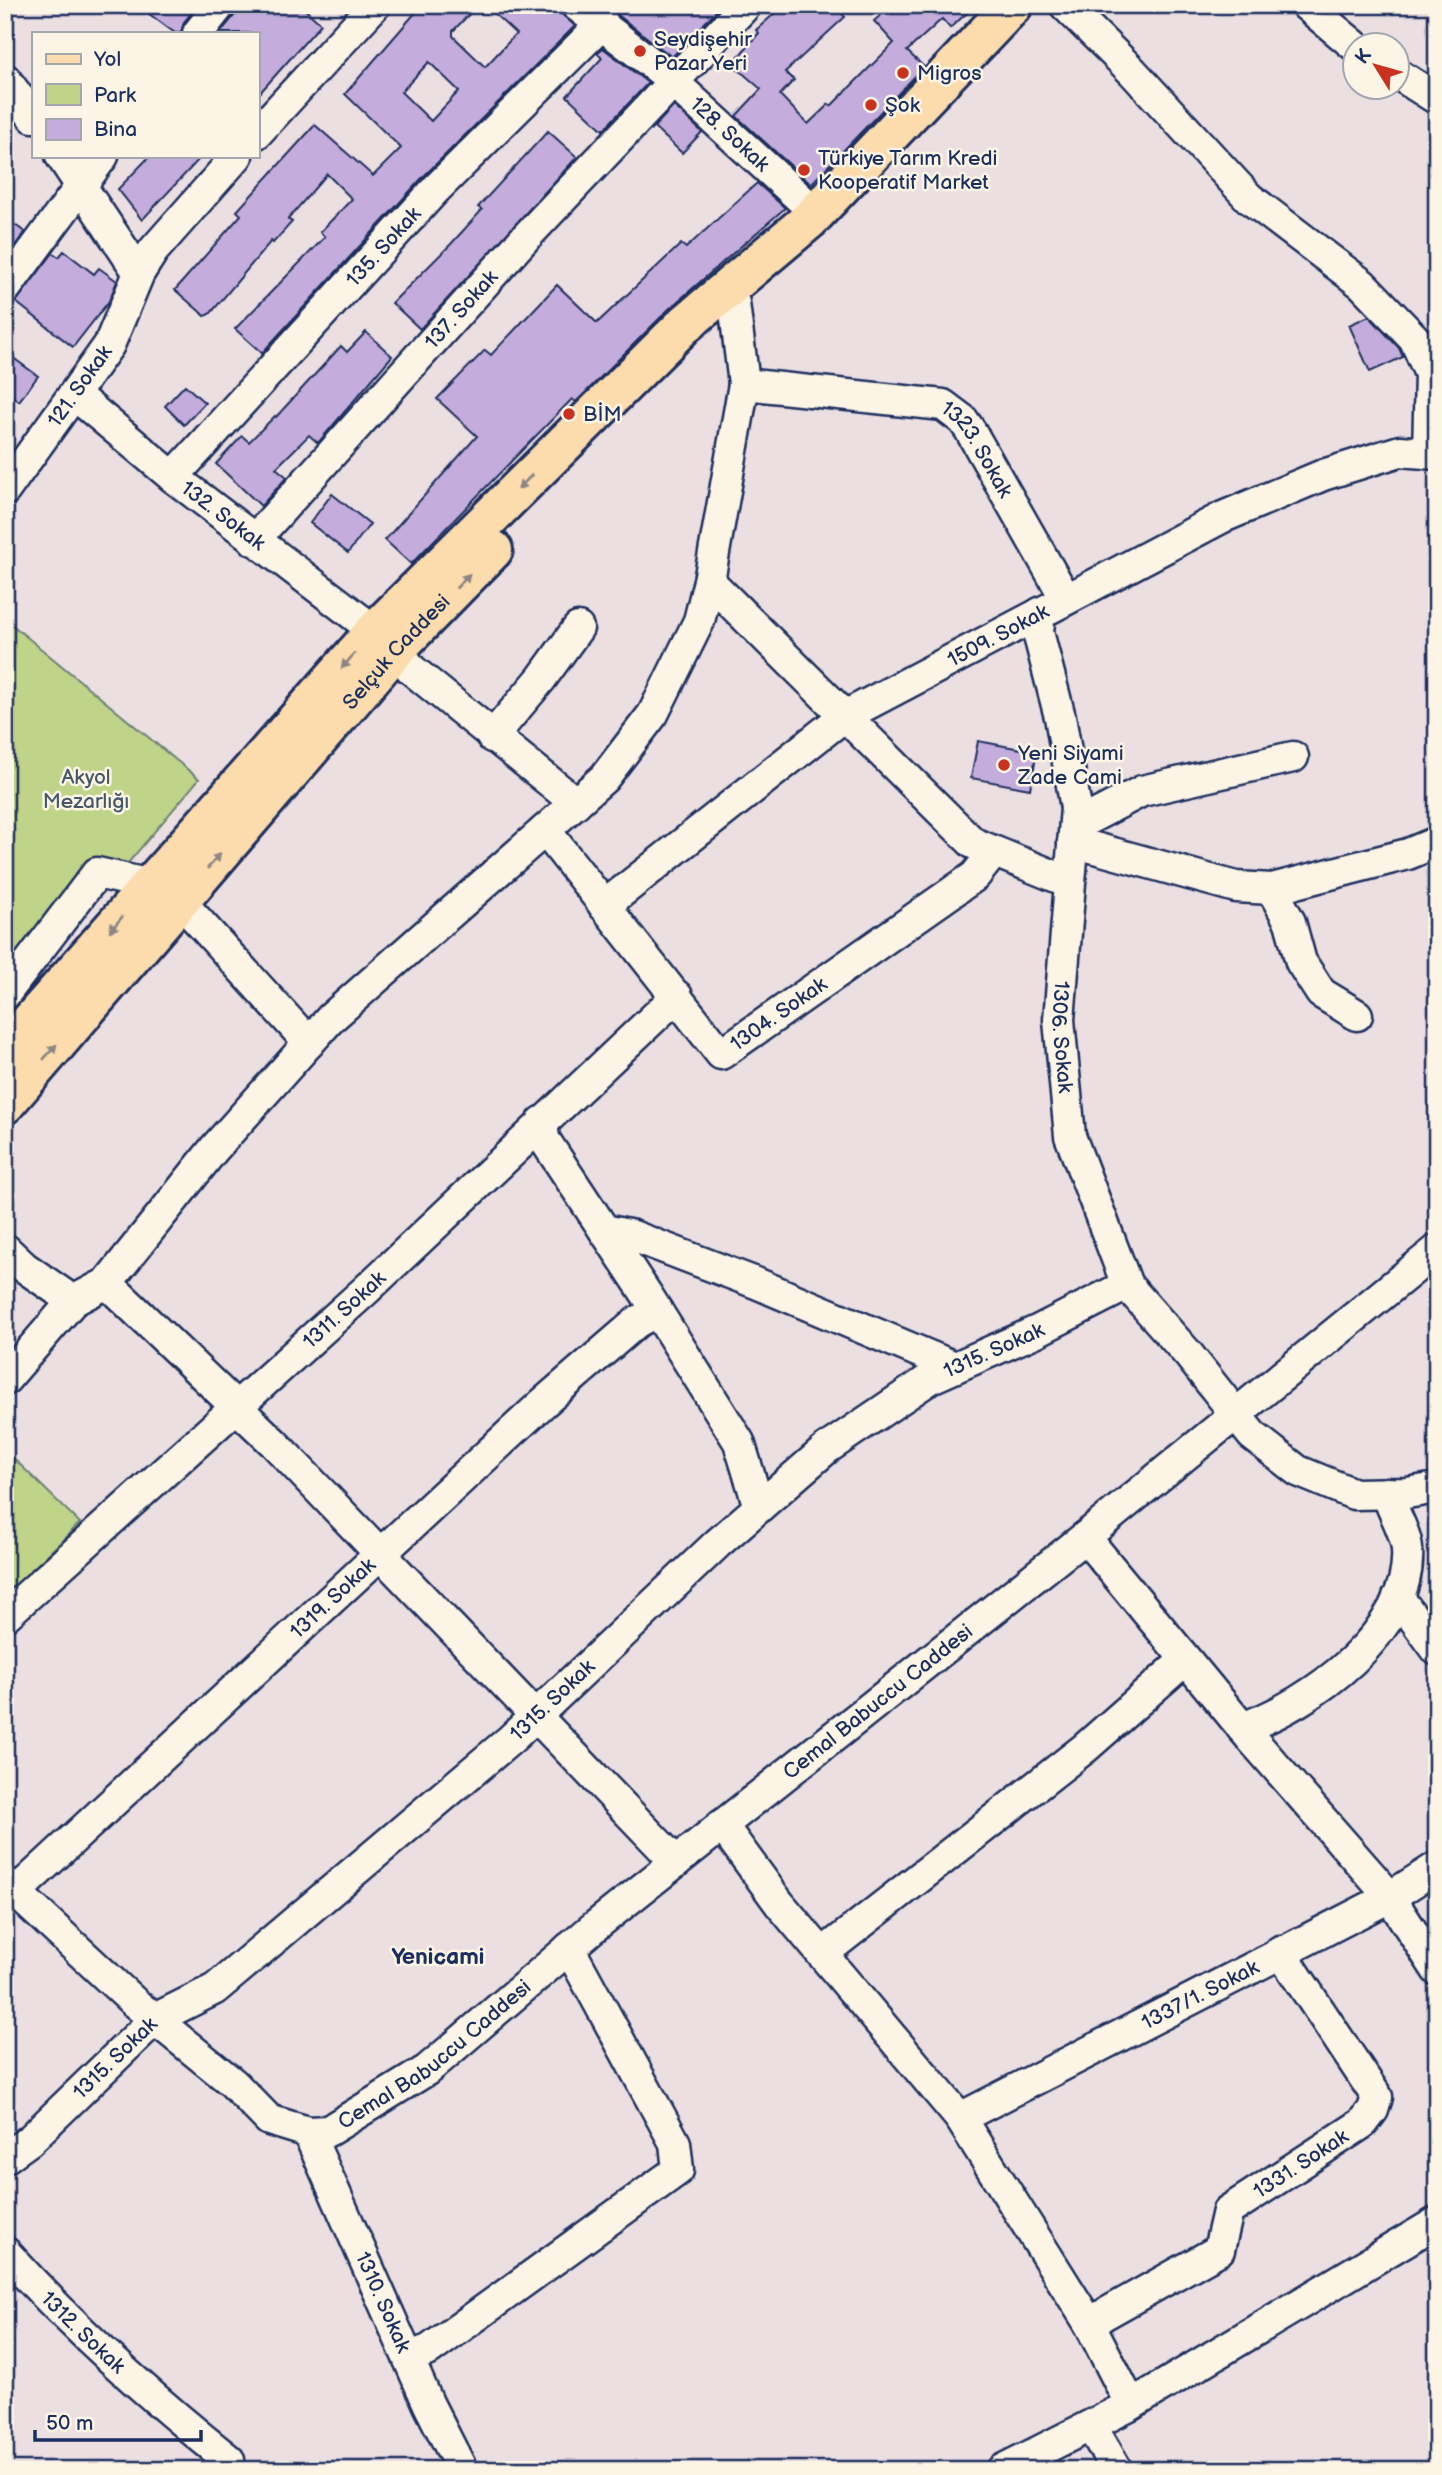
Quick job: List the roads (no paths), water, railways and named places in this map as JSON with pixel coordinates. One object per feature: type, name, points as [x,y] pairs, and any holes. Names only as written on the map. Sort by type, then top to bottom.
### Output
[{"type":"main road","points":[[5,1104],[165,893],[386,640],[684,325],[812,217],[1013,5]]},
{"type":"main road","name":"Selçuk Caddesi","points":[[386,640],[734,303],[812,217]]},
{"type":"main road","points":[[5,1050],[165,893]]},
{"type":"street","points":[[199,32],[220,5]]},
{"type":"street","points":[[259,131],[375,5]]},
{"type":"street","name":"128. Sokak","points":[[576,5],[603,23],[674,83],[812,217]]},
{"type":"street","name":"137. Sokak","points":[[254,540],[352,427],[526,237],[746,5]]},
{"type":"street","points":[[1065,5],[1132,71],[1249,198],[1362,284],[1414,338],[1433,385],[1432,453]]},
{"type":"street","points":[[1306,5],[1340,33]]},
{"type":"street","name":"135. Sokak","points":[[173,477],[436,189],[603,23]]},
{"type":"street","points":[[5,79],[32,116]]},
{"type":"street","points":[[1410,82],[1437,99]]},
{"type":"street","points":[[62,158],[139,273]]},
{"type":"street","points":[[5,289],[101,158]]},
{"type":"street","name":"121. Sokak","points":[[5,490],[109,345],[139,273],[153,251],[235,158]]},
{"type":"street","points":[[5,1380],[73,1301],[107,1283],[214,1149],[331,1018],[604,778],[653,714],[699,621],[709,581],[744,384],[734,303]]},
{"type":"street","name":"1323. Sokak","points":[[744,384],[943,405],[970,430],[1066,599]]},
{"type":"street","name":"132. Sokak","points":[[75,395],[173,477],[386,640],[411,669],[576,803]]},
{"type":"street","name":"1509. Sokak","points":[[604,906],[843,717],[1223,517],[1323,475],[1400,452],[1432,453]]},
{"type":"street","points":[[709,581],[843,717],[973,843],[1069,881]]},
{"type":"street","name":"1306. Sokak","points":[[1040,613],[1038,632],[1060,717],[1076,808],[1059,1020],[1070,1136],[1127,1285],[1188,1354],[1252,1435],[1298,1471],[1354,1494],[1437,1488]]},
{"type":"street","points":[[492,737],[578,628]]},
{"type":"street","points":[[1074,834],[1142,791],[1293,757]]},
{"type":"street","name":"1304. Sokak","points":[[545,830],[721,1054],[975,876],[994,852]]},
{"type":"street","points":[[1074,834],[1236,887],[1272,889],[1408,854],[1437,842]]},
{"type":"street","points":[[5,995],[97,873],[165,893],[309,1043]]},
{"type":"street","points":[[1272,889],[1290,922],[1301,962],[1321,992],[1357,1015]]},
{"type":"street","name":"1311. Sokak","points":[[5,1616],[366,1290],[677,996]]},
{"type":"street","points":[[542,1122],[544,1139],[739,1442],[759,1507]]},
{"type":"street","points":[[604,1230],[633,1236],[757,1283],[955,1367]]},
{"type":"street","points":[[5,1249],[24,1267],[73,1301]]},
{"type":"street","name":"Cemal Babuccu Caddesi","points":[[308,2132],[328,2131],[427,2070],[569,1948],[676,1861],[1085,1537],[1437,1250]]},
{"type":"street","points":[[107,1283],[235,1406],[537,1714],[676,1861]]},
{"type":"street","name":"1315. Sokak","points":[[5,2158],[30,2140],[155,2019],[215,1989],[537,1714],[759,1507],[826,1449],[931,1377],[1037,1331],[1127,1285]]},
{"type":"street","name":"1319. Sokak","points":[[11,1887],[380,1555],[542,1403],[637,1322],[657,1311]]},
{"type":"street","points":[[1242,1728],[1277,1711],[1340,1671],[1379,1634],[1398,1597],[1407,1547],[1387,1493]]},
{"type":"street","points":[[1085,1537],[1242,1728],[1390,1897],[1437,1970]]},
{"type":"street","points":[[1398,1597],[1437,1650]]},
{"type":"street","points":[[822,1954],[1085,1748],[1185,1660]]},
{"type":"street","points":[[722,1825],[822,1954],[960,2118],[1089,2323],[1131,2405]]},
{"type":"street","name":"1337/1. Sokak","points":[[960,2118],[1280,1951],[1390,1897],[1437,1867]]},
{"type":"street","points":[[11,1887],[155,2019],[233,2083],[269,2120],[308,2132]]},
{"type":"street","points":[[409,2357],[429,2350],[678,2170],[675,2143],[569,1948]]},
{"type":"street","name":"1331. Sokak","points":[[1089,2323],[1219,2250],[1228,2211],[1363,2123],[1373,2110],[1377,2097],[1280,1951]]},
{"type":"street","name":"1310. Sokak","points":[[308,2132],[463,2470]]},
{"type":"street","points":[[1002,2470],[1131,2405],[1437,2222]]},
{"type":"street","name":"1312. Sokak","points":[[5,2252],[53,2306],[143,2390],[229,2460]]},
{"type":"street","points":[[1091,2426],[1117,2470]]},
{"type":"place","name":"Seydişehir Pazar Yeri","points":[[640,51]]},
{"type":"place","name":"Migros","points":[[903,73]]},
{"type":"place","name":"Şok","points":[[871,105]]},
{"type":"place","name":"Türkiye Tarım Kredi Kooperatif Market","points":[[804,170]]},
{"type":"place","name":"BİM","points":[[569,414]]},
{"type":"place","name":"Yeni Siyami Zade Cami","points":[[1004,765]]},
{"type":"district","name":"Yenicami","points":[[438,1956]]},
{"type":"park label","name":"Akyol Mezarlığı","points":[[86,789]]}]
